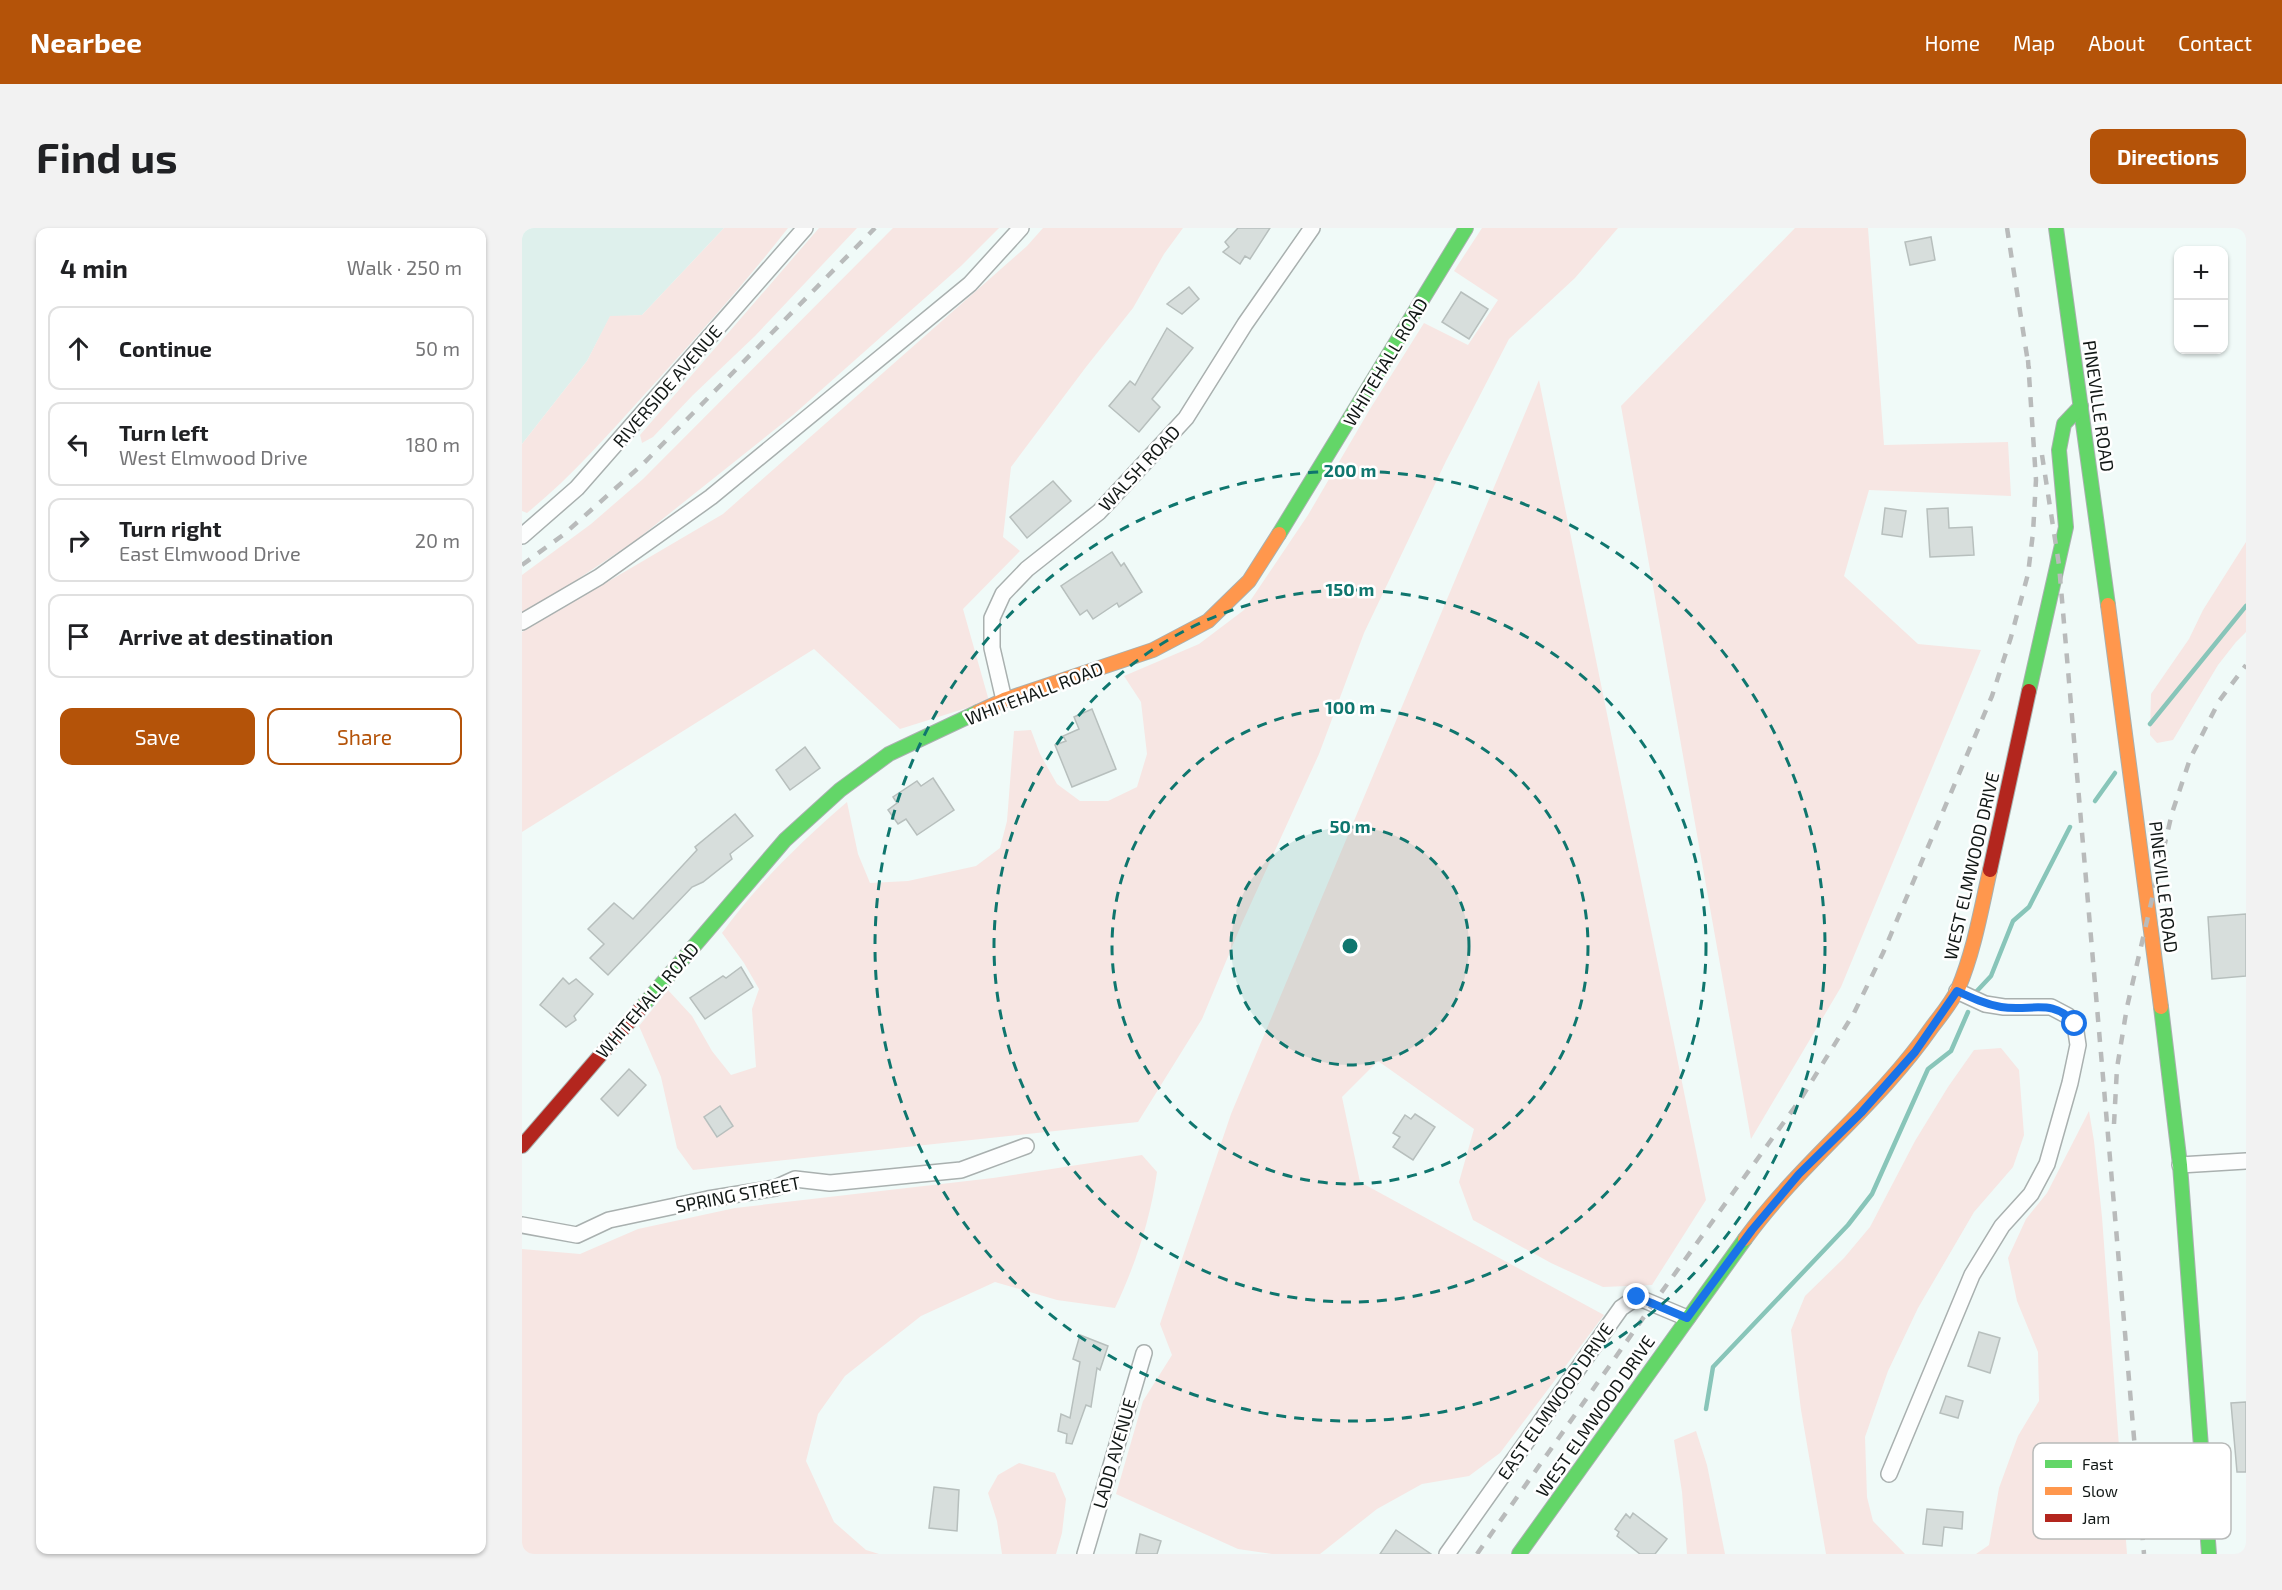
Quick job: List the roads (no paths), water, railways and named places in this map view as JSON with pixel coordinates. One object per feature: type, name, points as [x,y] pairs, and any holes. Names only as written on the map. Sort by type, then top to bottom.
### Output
[{"type":"street","name":"RIVERSIDE AVENUE","points":[[522,536],[577,488],[805,228]]},
{"type":"street","points":[[522,622],[599,578],[711,497],[970,284],[1021,228]]},
{"type":"street","name":"WALSH ROAD","points":[[1004,700],[992,648],[992,618],[1003,594],[1027,569],[1099,513],[1186,418],[1245,324],[1312,228]]},
{"type":"street","name":"WHITEHALL ROAD","points":[[522,1146],[785,840],[832,797],[889,754],[1004,700],[1153,650],[1208,621],[1249,580],[1332,449],[1466,228]]},
{"type":"street","name":"PINEVILLE ROAD","points":[[2056,228],[2150,911],[2180,1165],[2201,1443]]},
{"type":"street","name":"WEST ELMWOOD DRIVE","points":[[1519,1554],[1752,1230],[1799,1174],[1861,1113],[1915,1052],[1957,991],[1974,944],[2013,761],[2059,565],[2066,526],[2058,450],[2064,424],[2081,406]]},
{"type":"street","points":[[1889,1474],[1972,1275],[2002,1226],[2031,1194],[2047,1164],[2070,1083],[2078,1045],[2075,1024],[2068,1016],[2051,1007],[2004,1008],[1985,1004],[1957,991]]},
{"type":"street","name":"SPRING STREET","points":[[522,1225],[577,1235],[609,1221],[708,1199],[775,1188],[795,1179],[830,1183],[961,1170],[1026,1146]]},
{"type":"street","points":[[2180,1165],[2246,1161]]},
{"type":"street","name":"EAST ELMWOOD DRIVE","points":[[1447,1554],[1621,1308],[1637,1297],[1687,1318]]},
{"type":"street","name":"LADD AVENUE","points":[[1085,1554],[1144,1353]]},
{"type":"street","name":"PINEVILLE ROAD","points":[[2208,1539],[2209,1554]]},
{"type":"waterway","points":[[2150,724],[2246,606]]},
{"type":"waterway","points":[[2095,801],[2115,773]]},
{"type":"waterway","points":[[1976,992],[1991,976],[2013,921],[2029,907],[2070,827]]},
{"type":"waterway","points":[[1706,1409],[1713,1367],[1848,1225],[1872,1194],[1928,1069],[1951,1051],[1968,1012]]},
{"type":"railway","points":[[522,565],[563,535],[644,463],[875,228]]},
{"type":"railway","points":[[2007,228],[2029,369]]},
{"type":"railway","points":[[1477,1554],[1802,1097],[1854,1013],[1883,953],[1992,696],[2028,574],[2036,480],[2028,360]]},
{"type":"railway","points":[[2042,455],[2059,565],[2134,1443]]},
{"type":"railway","points":[[2114,1124],[2117,1068],[2127,1007],[2172,813],[2190,759],[2219,701],[2246,665]]},
{"type":"railway","points":[[2143,1539],[2144,1554]]}]
